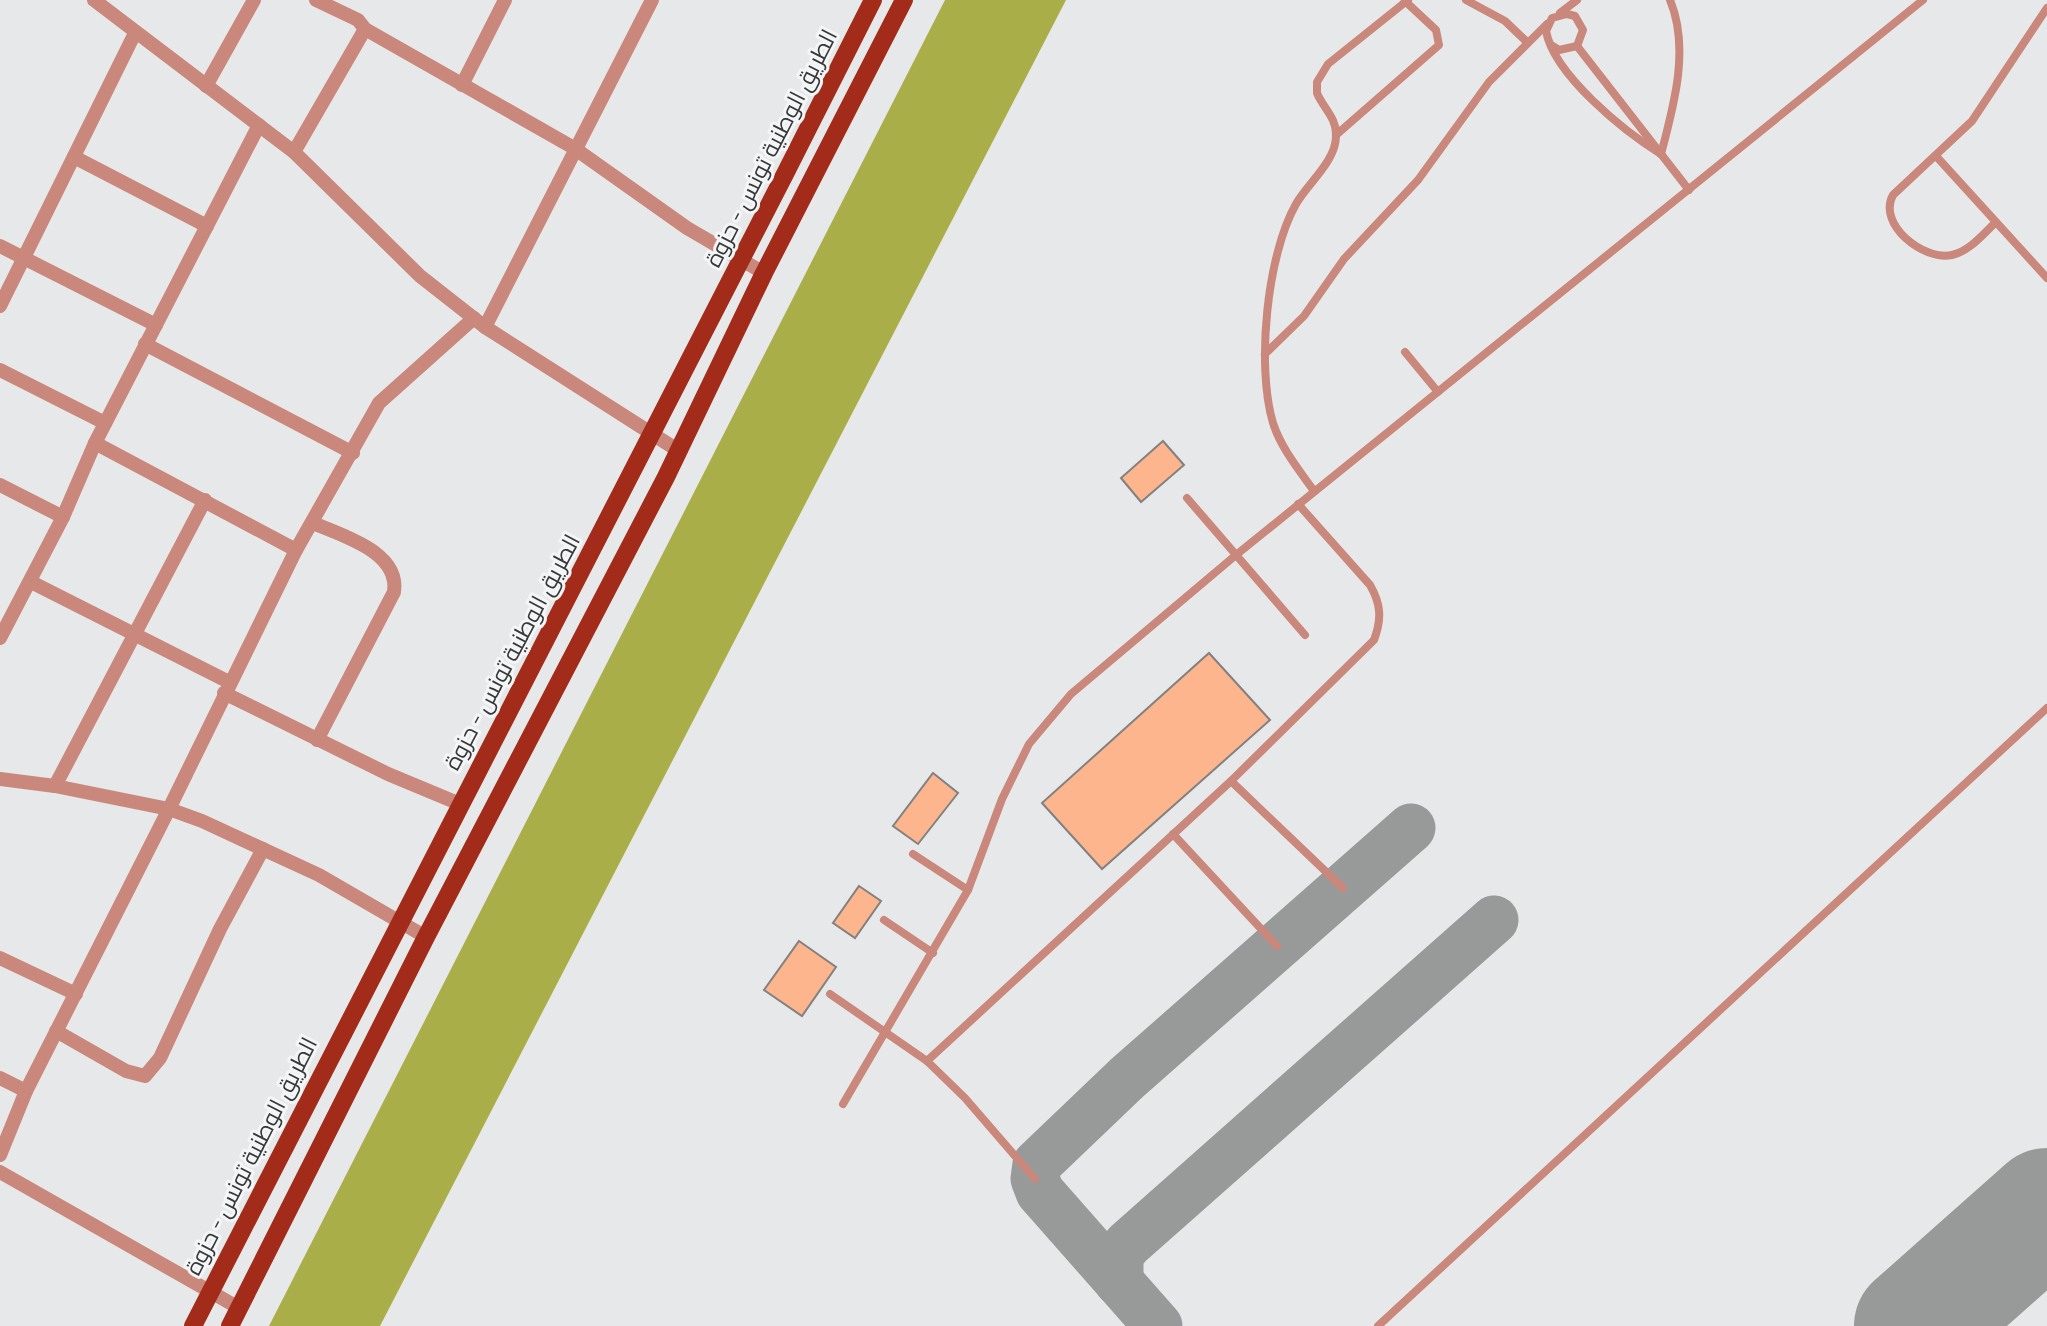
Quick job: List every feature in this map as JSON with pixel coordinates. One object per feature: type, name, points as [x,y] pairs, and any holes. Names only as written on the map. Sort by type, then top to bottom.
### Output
[{"type":"main road","name":"الطريق الوطنية تونس - حزوة","points":[[192,1326],[399,920],[742,261],[873,0]]},
{"type":"main road","points":[[230,1326],[426,937],[679,451],[764,274],[904,0]]},
{"type":"street","points":[[94,0],[294,152],[419,276],[479,323],[679,451]]},
{"type":"street","points":[[206,86],[254,0]]},
{"type":"street","points":[[316,0],[346,13],[365,29],[574,149],[687,228],[764,274]]},
{"type":"street","points":[[346,13],[354,0]]},
{"type":"street","points":[[462,85],[505,0]]},
{"type":"street","points":[[0,1155],[26,1091],[296,550],[386,395],[479,323],[652,0]]},
{"type":"street","points":[[294,152],[365,29]]},
{"type":"street","points":[[0,306],[135,33]]},
{"type":"street","points":[[0,638],[6,615],[31,582],[95,443],[259,125]]},
{"type":"street","points":[[74,157],[207,226]]},
{"type":"street","points":[[0,246],[156,325]]},
{"type":"street","points":[[145,344],[353,453]]},
{"type":"street","points":[[0,370],[105,423]]},
{"type":"street","points":[[95,443],[296,550]]},
{"type":"street","points":[[0,485],[63,517]]},
{"type":"street","points":[[55,786],[205,500]]},
{"type":"street","points":[[313,523],[380,557],[391,566],[396,581],[394,592],[317,740]]},
{"type":"street","points":[[31,582],[227,687],[317,740],[460,804]]},
{"type":"street","points":[[0,779],[55,786],[169,809],[319,875],[426,937]]},
{"type":"street","points":[[56,1031],[126,1071],[145,1076],[160,1058],[220,929],[262,849]]},
{"type":"street","points":[[0,958],[76,994]]},
{"type":"street","points":[[0,1078],[26,1091]]},
{"type":"street","points":[[0,1172],[239,1308]]},
{"type":"lane","points":[[1466,0],[1504,21],[1527,42]]},
{"type":"lane","points":[[1265,354],[1304,316],[1344,259],[1411,188],[1471,104],[1527,42],[1577,0]]},
{"type":"lane","points":[[1661,154],[1674,99],[1680,43],[1670,0]]},
{"type":"lane","points":[[843,1104],[968,890],[1015,771],[1029,744],[1048,720],[1096,671],[1236,555],[1923,0]]},
{"type":"lane","points":[[1314,491],[1286,451],[1274,426],[1267,400],[1265,354],[1273,276],[1284,230],[1295,204],[1328,158],[1336,135],[1335,123],[1317,93],[1321,72],[1407,1],[1436,30],[1439,45],[1336,135]]},
{"type":"lane","points":[[1996,222],[1970,246],[1951,255],[1929,253],[1909,240],[1890,218],[1889,202],[1893,195],[1977,115],[2047,8]]},
{"type":"lane","points":[[1558,14],[1575,16],[1581,22],[1583,30],[1577,46]]},
{"type":"lane","points":[[1547,24],[1546,31],[1551,45],[1599,106],[1661,154]]},
{"type":"lane","points":[[1551,45],[1559,50],[1577,46]]},
{"type":"lane","points":[[1577,46],[1689,190]]},
{"type":"lane","points":[[1936,156],[2047,278]]},
{"type":"lane","points":[[1405,352],[1438,392]]},
{"type":"lane","points":[[1186,498],[1305,635]]},
{"type":"lane","points":[[927,1061],[1231,781],[1366,652],[1379,627],[1377,598],[1370,585],[1298,504]]},
{"type":"lane","points":[[1378,1326],[2047,708]]},
{"type":"lane","points":[[1231,781],[1343,888]]},
{"type":"lane","points":[[1174,834],[1277,946]]},
{"type":"lane","points":[[913,854],[968,890]]},
{"type":"lane","points":[[884,920],[933,953]]},
{"type":"lane","points":[[830,994],[927,1061],[956,1088],[1035,1179]]},
{"type":"shaded area","points":[[945,0],[1066,0],[380,1326],[269,1326]]},
{"type":"building","points":[[1163,441],[1184,465],[1141,502],[1121,478]]},
{"type":"building","points":[[1209,653],[1270,720],[1102,869],[1042,803]]},
{"type":"building","points":[[933,773],[958,793],[918,844],[893,826]]},
{"type":"building","points":[[859,886],[881,901],[855,938],[833,923]]},
{"type":"building","points":[[799,941],[836,967],[802,1016],[764,990]]},
{"type":"taxiway","points":[[1158,1326],[1040,1192],[1035,1179],[1037,1164],[1127,1078],[1411,828]]},
{"type":"taxiway","points":[[1119,1282],[1119,1255],[1128,1244],[1494,920]]},
{"type":"runway","points":[[1915,1326],[2047,1209]]}]
